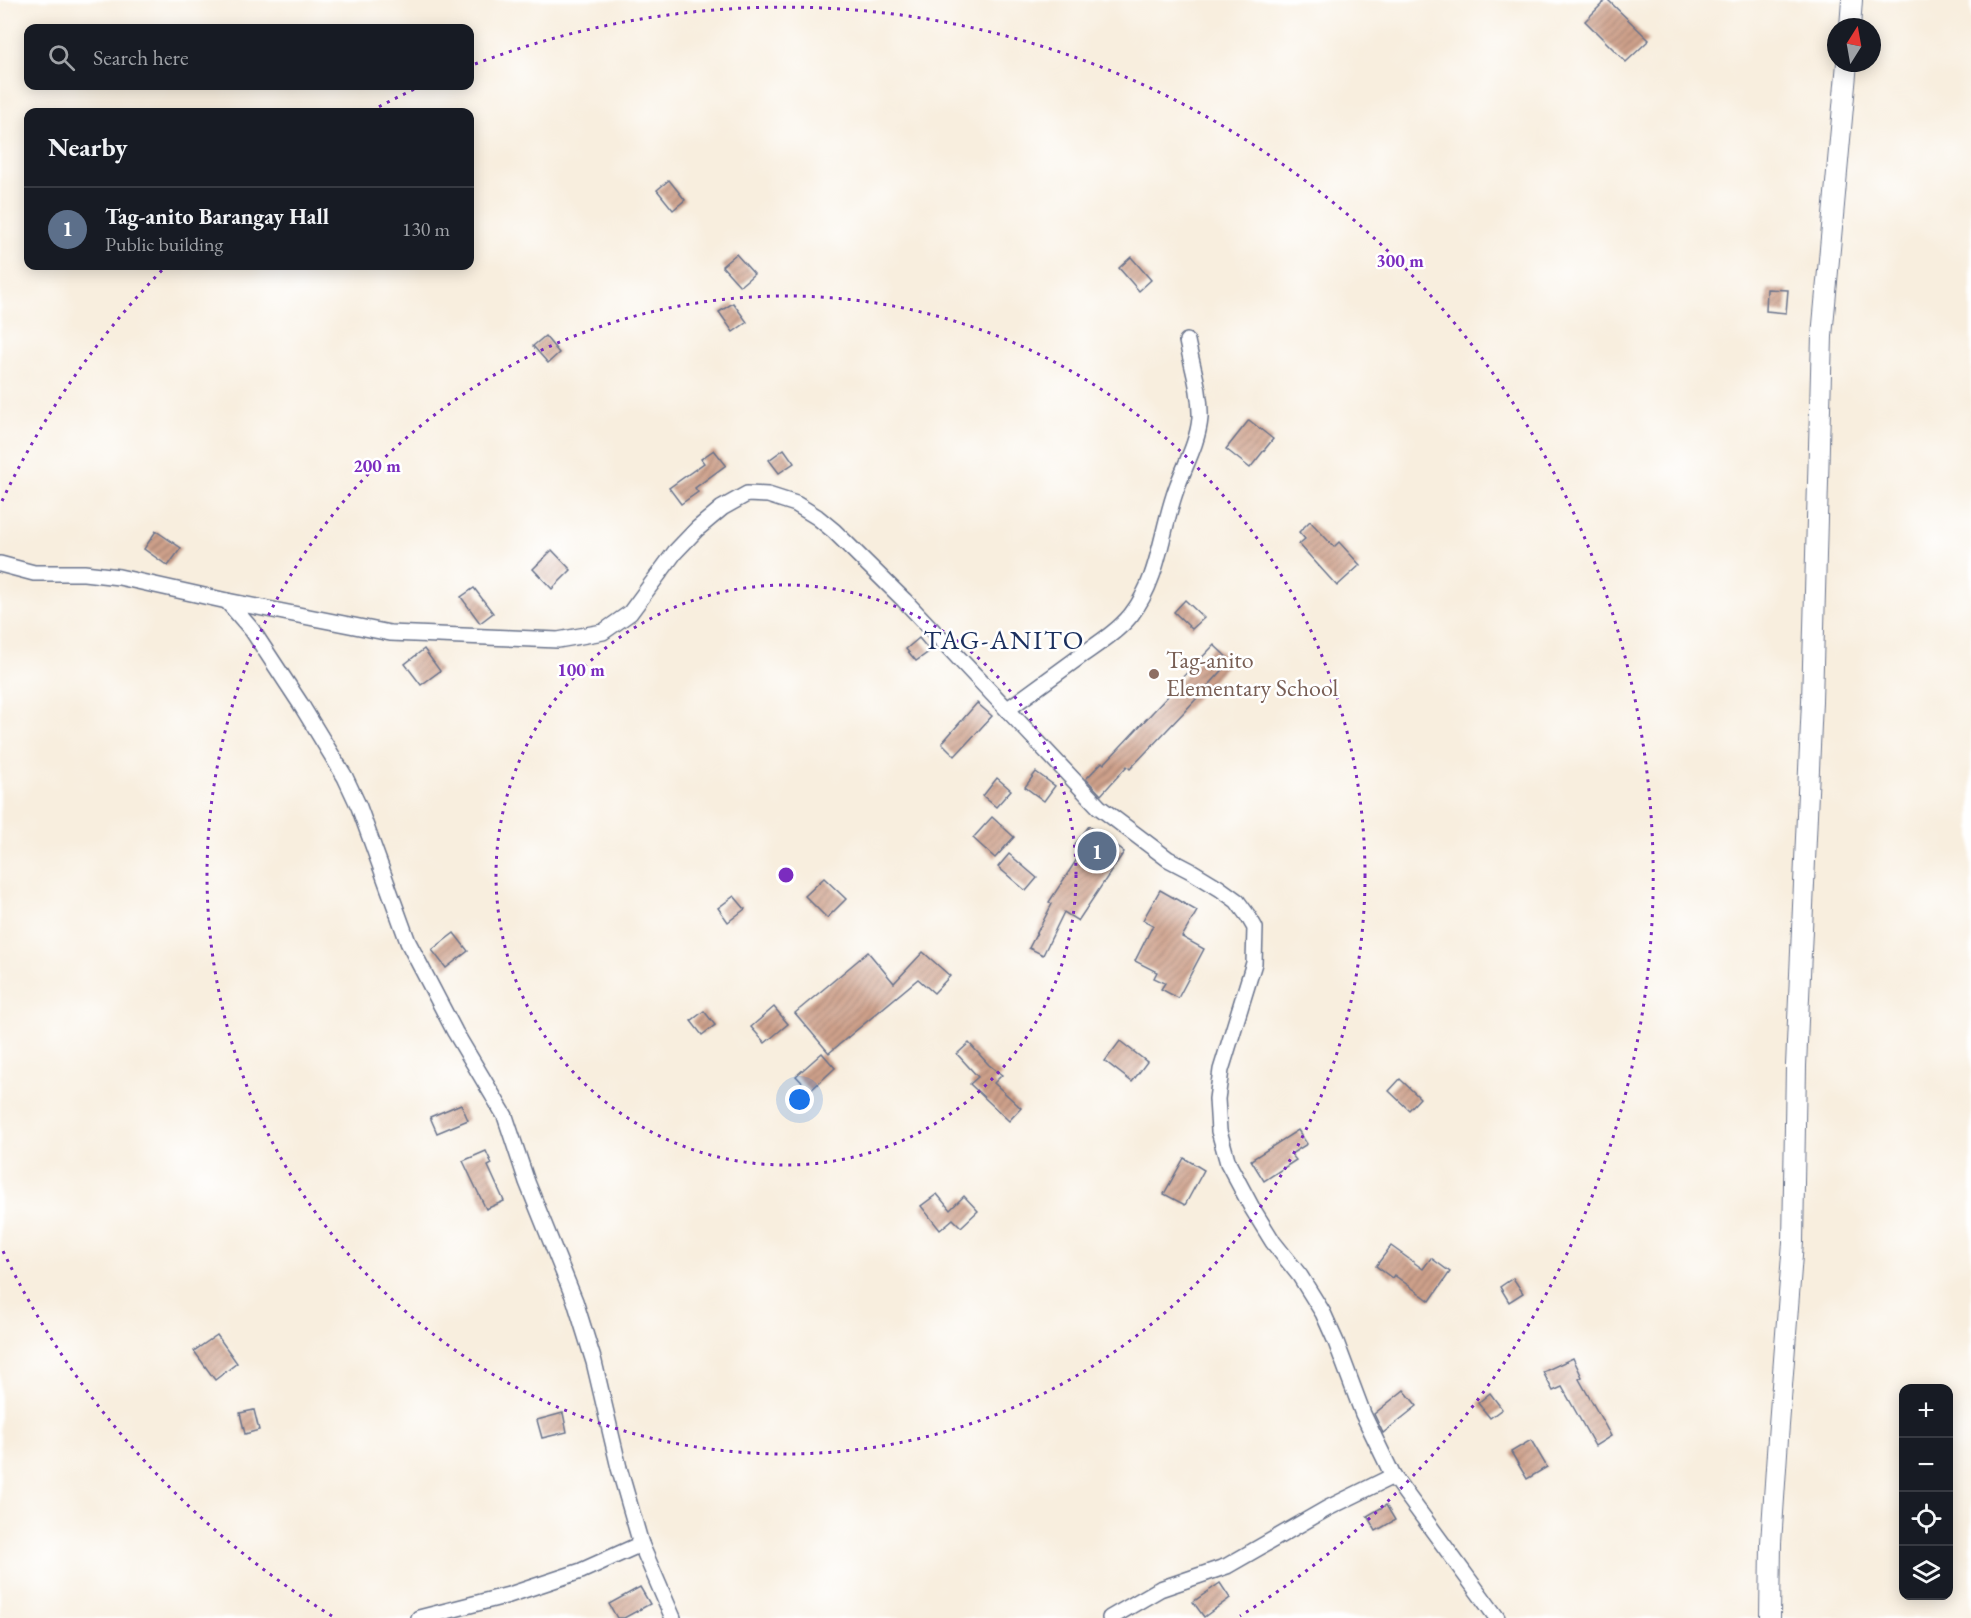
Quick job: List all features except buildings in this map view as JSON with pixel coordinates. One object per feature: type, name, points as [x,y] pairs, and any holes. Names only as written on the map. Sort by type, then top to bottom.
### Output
[{"type":"street","points":[[1851,18],[1852,0]]},
{"type":"street","points":[[1770,1618],[1778,1438],[1793,1242],[1796,1066],[1812,701],[1822,336],[1846,72]]},
{"type":"street","points":[[1008,709],[1112,633],[1130,616],[1146,594],[1167,518],[1195,441],[1200,419],[1200,400],[1187,341]]},
{"type":"street","points":[[0,564],[34,573],[84,573],[119,577],[390,633],[558,639],[603,632],[630,613],[675,552],[697,529],[722,508],[747,494],[768,495],[796,504],[817,517],[904,600],[1099,807],[1168,859],[1237,901],[1255,928],[1254,963],[1221,1070],[1217,1099],[1219,1131],[1228,1163],[1273,1242],[1300,1276],[1323,1313],[1363,1414],[1393,1476],[1497,1618]]},
{"type":"street","points":[[227,601],[252,630],[345,777],[372,841],[408,942],[455,1032],[505,1116],[527,1182],[575,1301],[594,1362],[619,1468],[641,1544],[673,1618]]},
{"type":"street","points":[[1110,1618],[1160,1589],[1227,1566],[1328,1508],[1393,1476]]},
{"type":"street","points":[[419,1618],[509,1595],[581,1571],[641,1544]]},
{"type":"place","name":"Tag-anito Elementary School","points":[[1154,674]]},
{"type":"place","name":"Tag-anito Barangay Hall","points":[[1097,851]]},
{"type":"district","name":"TAG-ANITO","points":[[1004,640]]}]
